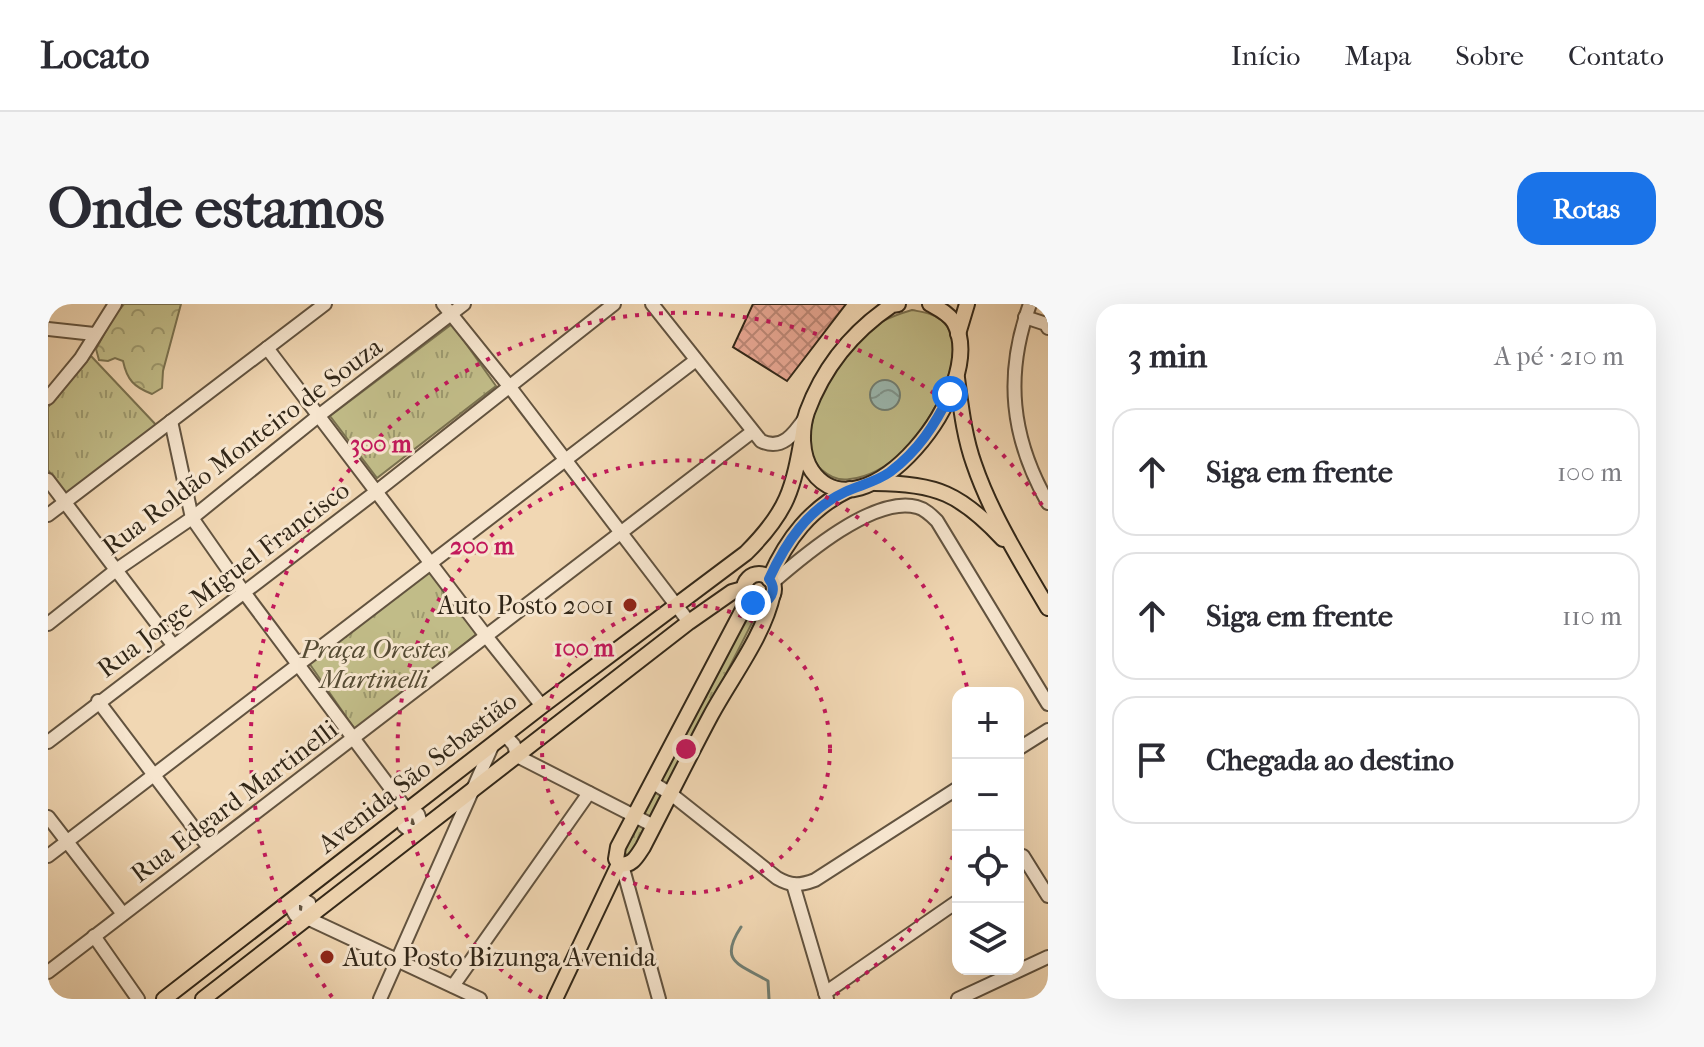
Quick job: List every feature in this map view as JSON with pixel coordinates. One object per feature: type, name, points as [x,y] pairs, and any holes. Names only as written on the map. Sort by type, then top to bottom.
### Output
[{"type":"main road","name":"Avenida São Sebastião","points":[[164,999],[542,706],[729,567],[763,536],[774,524],[790,492],[814,393],[833,359],[860,327],[895,304]]},
{"type":"main road","points":[[930,304],[953,320],[958,334]]},
{"type":"main road","points":[[967,304],[958,334],[956,374],[966,433],[974,463],[1017,554],[1048,608]]},
{"type":"main road","points":[[555,999],[621,865],[632,862],[636,857],[745,656],[768,610],[776,564],[795,532],[831,498],[888,474],[909,456],[933,427],[950,394],[956,374]]},
{"type":"main road","points":[[804,426],[806,458],[816,477],[836,487],[851,489]]},
{"type":"main road","points":[[870,483],[903,483],[940,490],[962,501],[1017,554]]},
{"type":"main road","points":[[763,536],[767,552],[776,564]]},
{"type":"main road","points":[[752,575],[763,536]]},
{"type":"main road","points":[[621,865],[616,859],[618,847],[746,594],[746,580],[752,575],[761,574],[771,585]]},
{"type":"main road","points":[[746,594],[753,603],[763,603],[771,585]]},
{"type":"main road","name":"Avenida São Sebastião","points":[[203,999],[689,622],[732,592],[746,594]]},
{"type":"main road","points":[[641,632],[654,649]]},
{"type":"street","points":[[48,398],[81,358],[115,304]]},
{"type":"street","points":[[48,515],[325,304]]},
{"type":"street","name":"Rua Roldão Monteiro de Souza","points":[[48,624],[116,570],[192,518],[447,309],[464,304]]},
{"type":"street","name":"Rua Jorge Miguel Francisco","points":[[48,742],[377,491],[614,304]]},
{"type":"street","points":[[652,304],[752,432],[765,444],[779,444],[804,426]]},
{"type":"street","points":[[1030,304],[1016,363],[1014,404],[1021,446],[1042,480],[1048,503]]},
{"type":"street","points":[[447,309],[689,622]]},
{"type":"street","points":[[1025,317],[1047,325]]},
{"type":"street","points":[[48,329],[94,334]]},
{"type":"street","points":[[267,348],[542,706]]},
{"type":"street","points":[[48,856],[696,360]]},
{"type":"street","points":[[171,421],[192,518],[407,810],[404,826],[408,830],[419,831]]},
{"type":"street","name":"Rua Edgard Martinelli","points":[[48,972],[752,432]]},
{"type":"street","points":[[48,480],[173,645]]},
{"type":"street","points":[[771,585],[821,543],[850,524],[893,507],[918,507],[937,521],[1048,704]]},
{"type":"street","points":[[98,701],[209,848]]},
{"type":"street","points":[[1024,745],[1048,730]]},
{"type":"street","points":[[380,999],[499,739],[514,745],[517,756],[654,826]]},
{"type":"street","points":[[653,783],[767,871],[800,885],[815,880],[952,792]]},
{"type":"street","points":[[453,986],[589,793]]},
{"type":"street","points":[[48,817],[123,914]]},
{"type":"street","points":[[1024,858],[1048,896]]},
{"type":"street","points":[[621,865],[655,996]]},
{"type":"street","points":[[793,884],[826,996],[955,903]]},
{"type":"street","points":[[293,899],[295,915],[480,999]]},
{"type":"street","points":[[94,936],[138,999]]},
{"type":"street","points":[[958,999],[1048,957]]},
{"type":"green space","points":[[124,304],[181,304],[163,371],[162,388],[152,394],[132,382],[123,361],[115,358],[99,360],[96,349]]},
{"type":"green space","points":[[912,310],[938,318],[950,333],[953,349],[951,368],[935,407],[914,440],[886,465],[857,478],[832,476],[822,470],[813,456],[810,439],[813,419],[829,379],[863,334],[886,319]]},
{"type":"green space","points":[[452,324],[496,386],[377,478],[330,416]]},
{"type":"green space","points":[[91,356],[158,427],[68,496],[48,470],[48,407]]},
{"type":"green space","name":"Praça Orestes Martinelli","points":[[431,569],[479,632],[356,731],[309,663]]},
{"type":"green space","points":[[746,615],[754,619],[633,856],[629,858],[624,852],[634,830]]},
{"type":"water","points":[[885,380],[896,384],[900,395],[896,406],[885,410],[874,406],[870,395],[874,384]]},
{"type":"building","points":[[753,304],[846,304],[787,381],[733,347]]},
{"type":"waterway","points":[[741,927],[731,948],[732,955],[741,966],[768,981],[769,999]]},
{"type":"place","name":"Auto Posto 2001","points":[[630,605]]},
{"type":"place","name":"Auto Posto Bizunga Avenida","points":[[327,957]]},
{"type":"route","points":[[753,603],[763,603],[771,597],[773,587],[769,579],[795,532],[831,498],[888,474],[909,456],[933,427],[950,394]]}]
